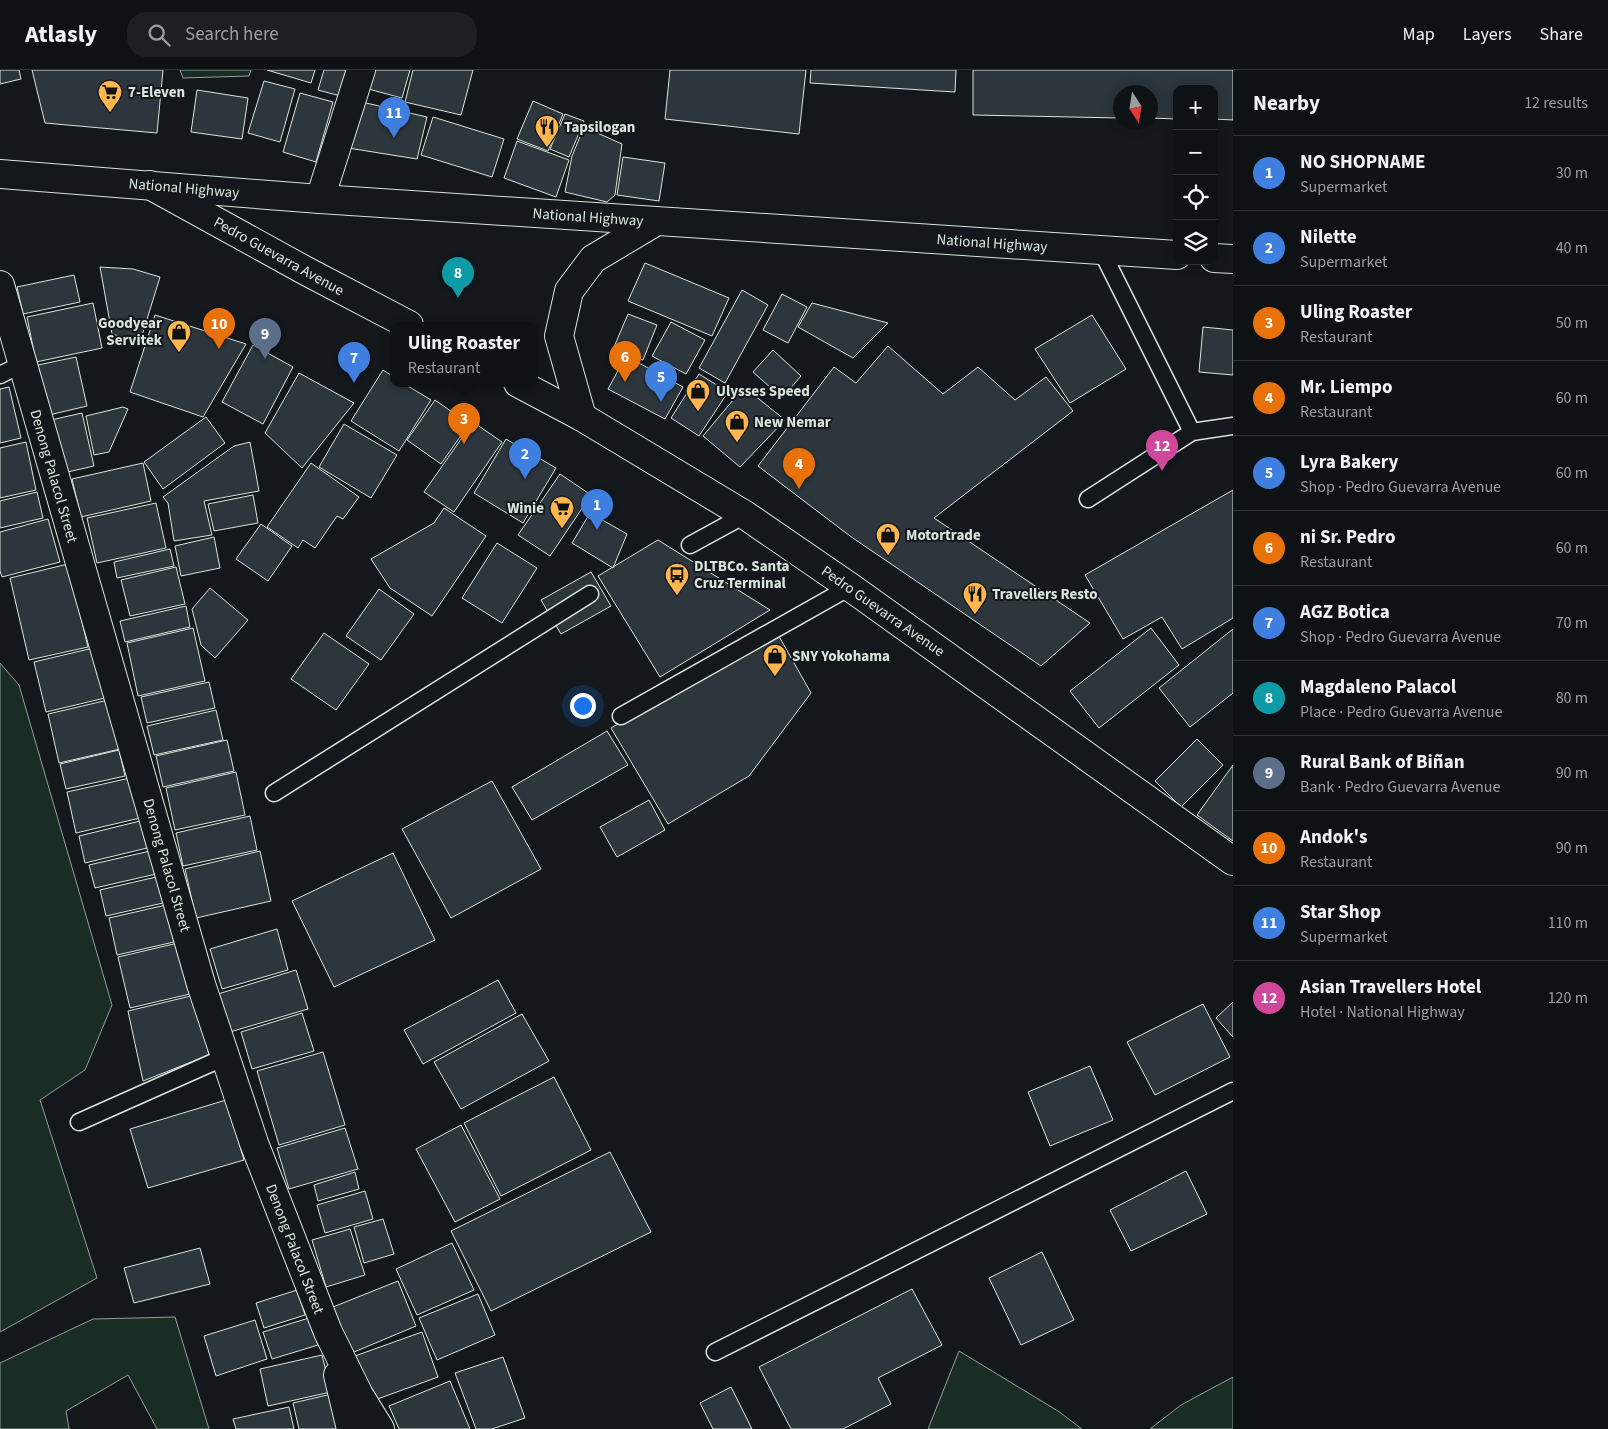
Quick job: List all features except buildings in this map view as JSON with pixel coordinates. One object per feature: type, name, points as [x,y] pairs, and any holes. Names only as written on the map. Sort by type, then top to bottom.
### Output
[{"type":"main road","points":[[320,199],[362,70]]},
{"type":"main road","name":"National Highway","points":[[0,174],[320,199],[1173,255]]},
{"type":"main road","name":"Pedro Guevarra Avenue","points":[[150,185],[403,322]]},
{"type":"main road","points":[[582,417],[559,336],[569,290],[593,260],[655,222]]},
{"type":"main road","points":[[1218,258],[1233,259]]},
{"type":"main road","name":"Denong Palacol Street","points":[[0,285],[11,369],[225,1057],[254,1143],[328,1332],[359,1394],[380,1429]]},
{"type":"main road","name":"Pedro Guevarra Avenue","points":[[526,387],[582,417],[745,515],[850,587],[1233,861]]},
{"type":"main road","points":[[328,1332],[351,1429]]},
{"type":"lane","points":[[1101,250],[1192,432]]},
{"type":"lane","points":[[1088,499],[1192,432],[1233,426]]},
{"type":"lane","points":[[690,545],[745,515]]},
{"type":"lane","points":[[621,716],[850,587]]},
{"type":"lane","points":[[274,792],[590,594]]},
{"type":"lane","points":[[79,1122],[225,1057]]},
{"type":"lane","points":[[715,1352],[1233,1091]]},
{"type":"green space","points":[[180,70],[251,70],[249,76],[183,78]]},
{"type":"green space","points":[[0,663],[19,685],[112,1005],[85,1070],[40,1100],[97,1278],[0,1332]]},
{"type":"green space","points":[[175,1317],[209,1429],[157,1429],[128,1375],[66,1411],[69,1429],[0,1429],[0,1363],[93,1319]]},
{"type":"green space","points":[[959,1351],[1058,1411],[1082,1429],[928,1429]]},
{"type":"green space","points":[[1233,1377],[1233,1429],[1150,1429],[1181,1405]]},
{"type":"place","name":"7-Eleven","points":[[110,113]]},
{"type":"place","name":"Star Shop","points":[[394,138]]},
{"type":"place","name":"Tapsilogan","points":[[547,148]]},
{"type":"place","name":"Magdaleno Palacol","points":[[458,298]]},
{"type":"place","name":"Andok's","points":[[219,349]]},
{"type":"place","name":"Goodyear Servitek","points":[[179,353]]},
{"type":"place","name":"Rural Bank of Biñan","points":[[265,359]]},
{"type":"place","name":"ni Sr. Pedro","points":[[625,382]]},
{"type":"place","name":"AGZ Botica","points":[[354,383]]},
{"type":"place","name":"Lyra Bakery","points":[[661,402]]},
{"type":"place","name":"Ulysses Speed","points":[[698,412]]},
{"type":"place","name":"New Nemar","points":[[737,443]]},
{"type":"place","name":"Uling Roaster","points":[[464,444]]},
{"type":"place","name":"Asian Travellers Hotel","points":[[1162,471]]},
{"type":"place","name":"Nilette","points":[[525,479]]},
{"type":"place","name":"Mr. Liempo","points":[[799,489]]},
{"type":"place","name":"Winie","points":[[562,529]]},
{"type":"place","name":"NO SHOPNAME","points":[[597,530]]},
{"type":"place","name":"Motortrade","points":[[888,556]]},
{"type":"place","name":"DLTBCo. Santa Cruz Terminal","points":[[677,596]]},
{"type":"place","name":"Travellers Resto","points":[[975,615]]},
{"type":"place","name":"SNY Yokohama","points":[[775,677]]}]
